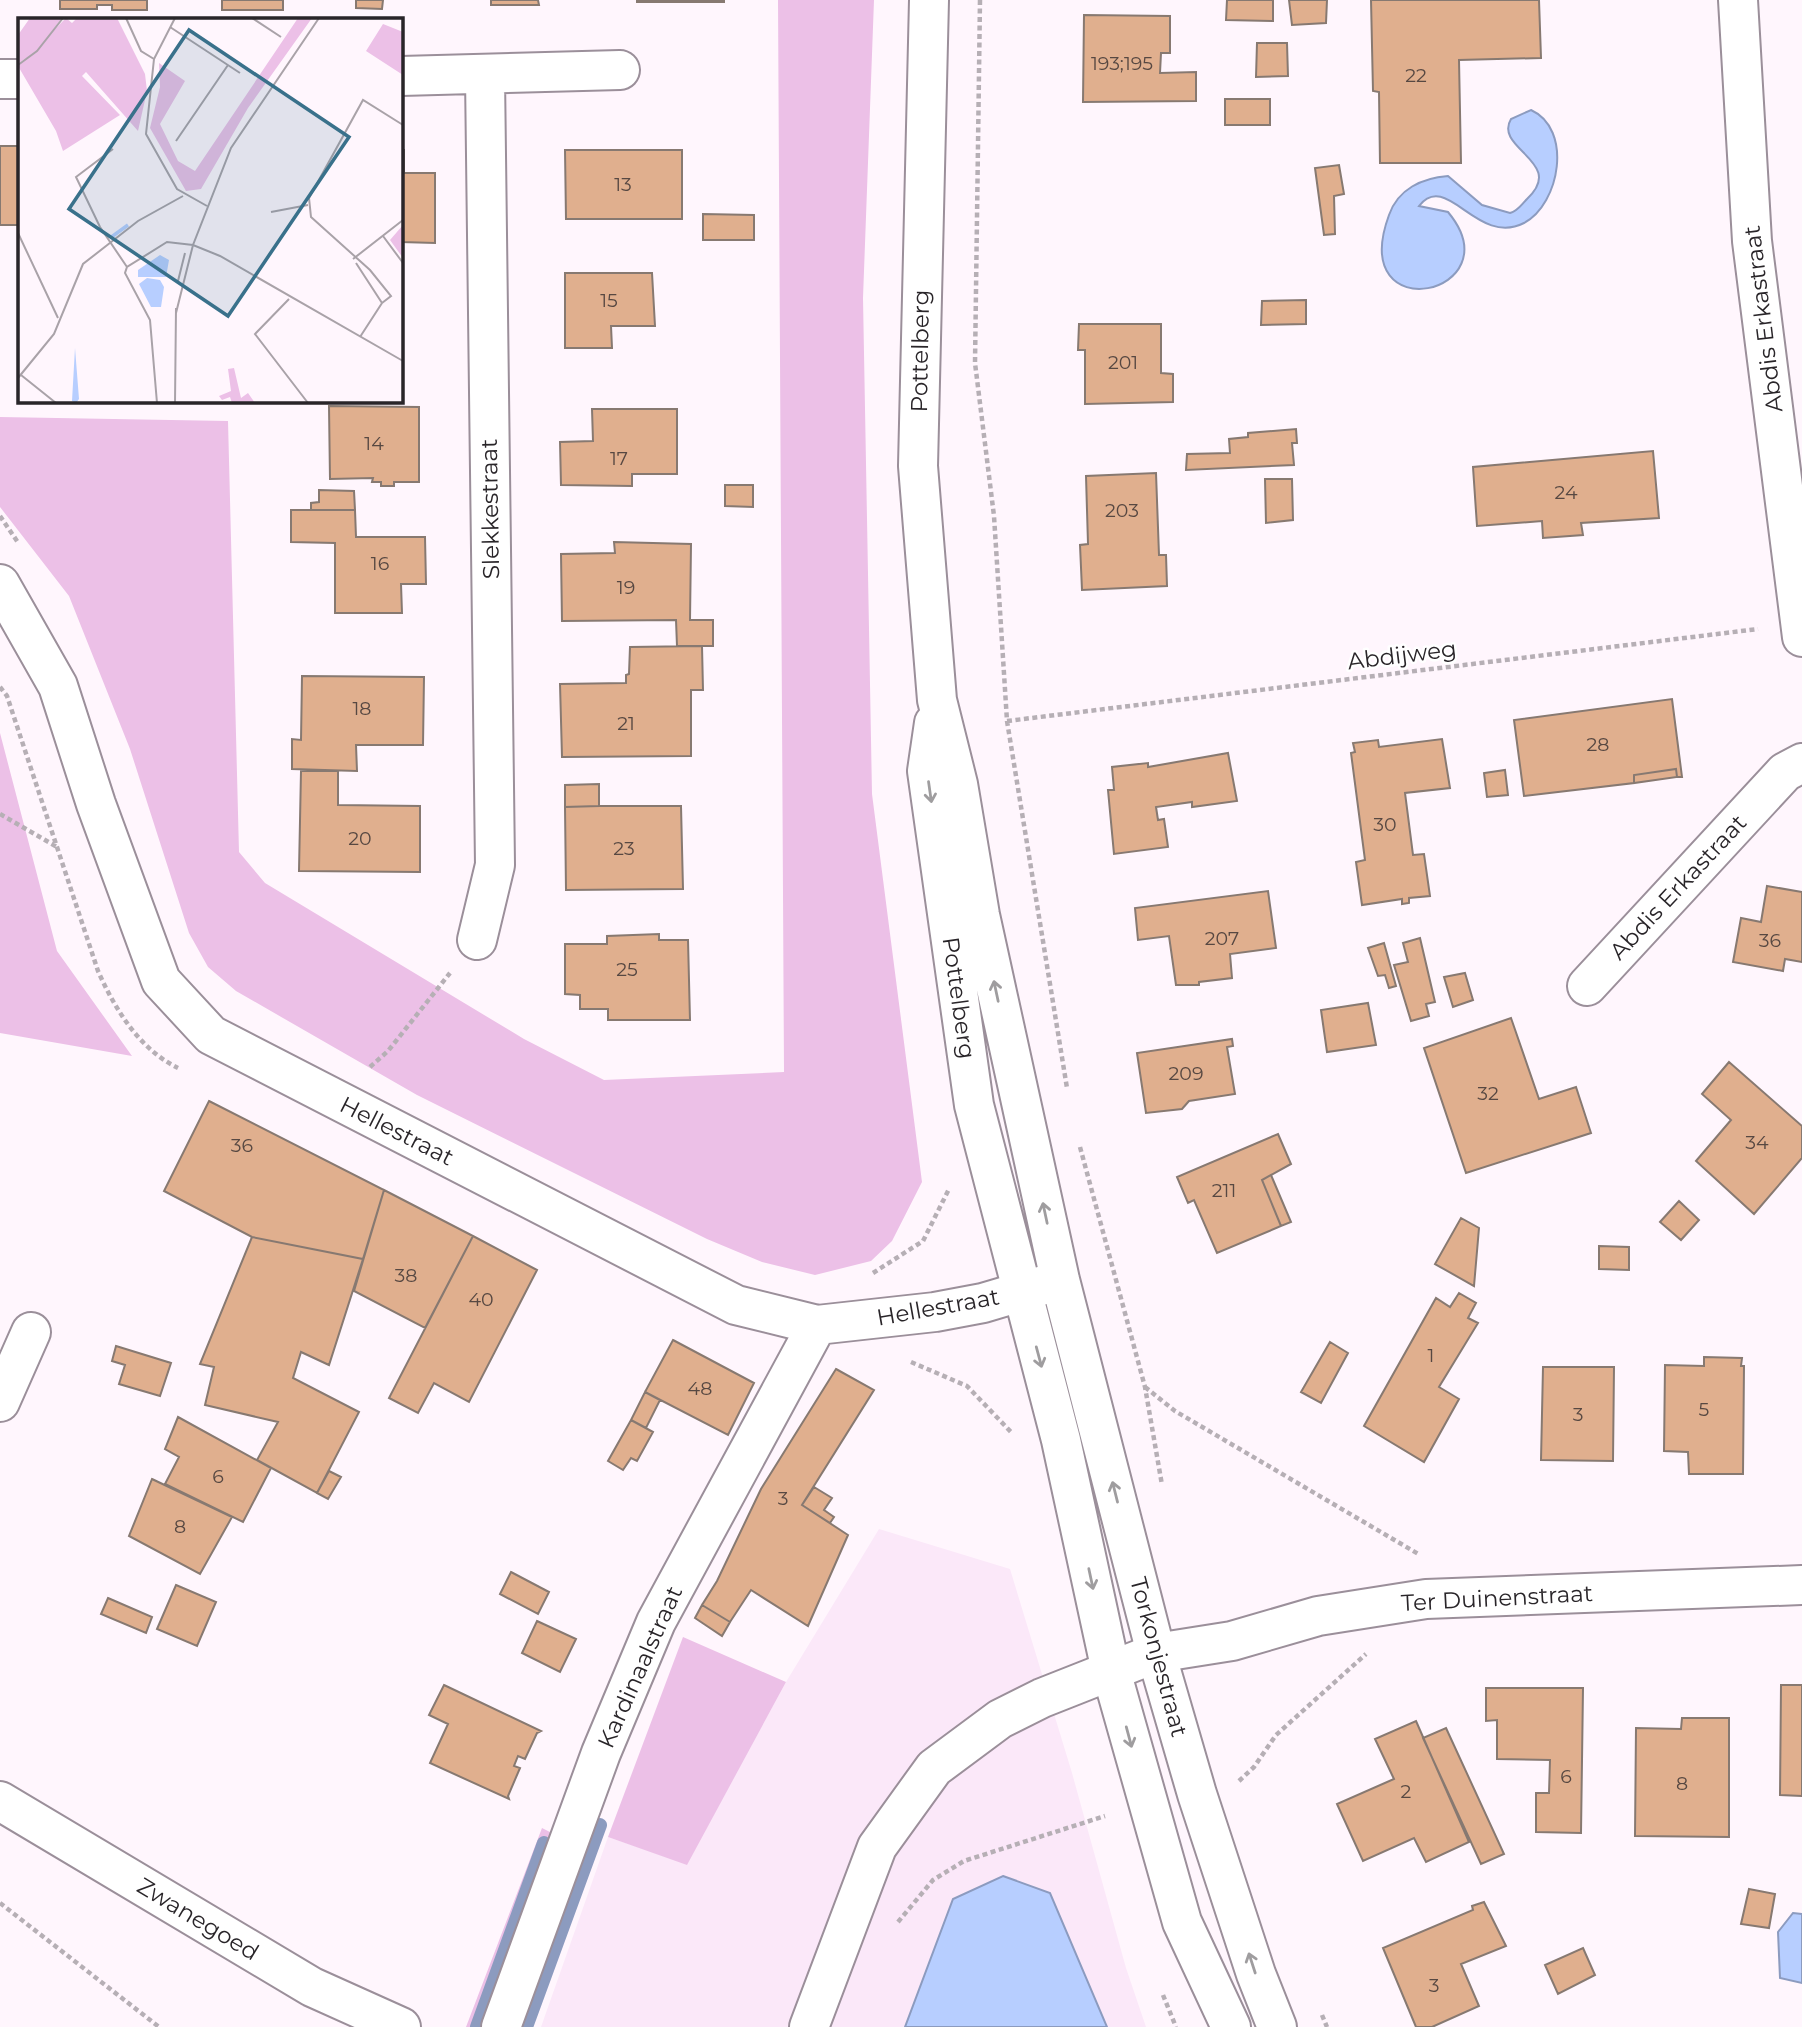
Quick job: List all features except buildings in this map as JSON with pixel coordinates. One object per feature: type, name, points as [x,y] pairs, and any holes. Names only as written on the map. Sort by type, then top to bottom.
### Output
[{"type":"street","name":"Pottelberg","points":[[929,0],[918,466],[937,700],[958,784],[980,915],[1060,1280]]},
{"type":"street","name":"Abdis Erkastraat","points":[[1738,0],[1752,242],[1801,630]]},
{"type":"street","points":[[402,76],[485,76],[620,70]]},
{"type":"street","name":"Slekkestraat","points":[[477,940],[495,865],[485,76]]},
{"type":"street","points":[[0,79],[18,79]]},
{"type":"street","name":"Hellestraat","points":[[0,584],[58,686],[96,804],[161,981],[211,1035],[736,1305],[817,1325],[935,1312],[1060,1280]]},
{"type":"street","name":"Pottelberg","points":[[937,700],[927,771],[974,1105],[1021,1292]]},
{"type":"street","name":"Abdis Erkastraat","points":[[1587,986],[1785,772],[1802,763]]},
{"type":"street","name":"Torkonjestraat","points":[[1060,1280],[1156,1653],[1197,1794],[1256,1974],[1277,2027]]},
{"type":"street","name":"Torkonjestraat","points":[[1021,1292],[1061,1440],[1111,1671],[1147,1806],[1182,1922],[1231,2027]]},
{"type":"street","name":"Kardinaalstraat","points":[[501,2027],[601,1753],[656,1622],[817,1325]]},
{"type":"street","points":[[0,1402],[31,1332]]},
{"type":"street","name":"Ter Duinenstraat","points":[[809,2027],[877,1847],[934,1768],[1000,1719],[1042,1698],[1156,1653],[1232,1641],[1318,1616],[1426,1599],[1802,1584]]},
{"type":"street","name":"Zwanegoed","points":[[0,1801],[312,1987],[401,2027]]},
{"type":"path","points":[[980,0],[975,363],[994,516],[1007,721],[1068,1093]]},
{"type":"path","points":[[0,516],[22,548]]},
{"type":"path","name":"Abdijweg","points":[[1007,721],[1801,630]]},
{"type":"path","points":[[0,814],[58,847]]},
{"type":"path","points":[[379,1077],[367,1070],[388,1051],[477,940]]},
{"type":"path","points":[[1079,1146],[1112,1258],[1145,1387],[1164,1496]]},
{"type":"path","points":[[865,1278],[923,1241],[953,1182]]},
{"type":"path","points":[[902,1360],[916,1363],[967,1386],[1000,1417],[1016,1438]]},
{"type":"path","points":[[1145,1387],[1175,1411],[1423,1557]]},
{"type":"path","points":[[1197,1794],[1238,1782],[1254,1767],[1276,1735],[1372,1649]]},
{"type":"path","points":[[897,1923],[933,1880],[964,1861],[1105,1816],[1147,1806]]},
{"type":"path","points":[[0,1903],[159,2027]]},
{"type":"shaded area","points":[[778,0],[874,0],[863,298],[872,794],[922,1182],[892,1241],[871,1261],[815,1275],[762,1262],[707,1239],[417,1095],[236,991],[208,967],[189,933],[130,749],[69,596],[0,507],[0,417],[228,421],[239,852],[265,883],[524,1039],[604,1080],[784,1072]]},
{"type":"shaded area","points":[[0,733],[57,951],[132,1056],[0,1033]]},
{"type":"shaded area","points":[[879,1529],[1010,1569],[1072,1773],[1126,1968],[1146,2027],[541,2027],[608,1837],[687,1864],[786,1682]]},
{"type":"shaded area","points":[[683,1637],[786,1682],[687,1865],[608,1837]]},
{"type":"shaded area","points":[[542,1828],[556,1835],[483,2027],[466,2027]]},
{"type":"water","points":[[1531,110],[1544,120],[1553,133],[1557,149],[1553,184],[1536,213],[1524,223],[1507,228],[1478,219],[1441,197],[1430,197],[1419,206],[1448,212],[1463,240],[1461,264],[1448,280],[1428,288],[1407,287],[1390,275],[1382,252],[1389,215],[1398,198],[1412,186],[1429,179],[1448,176],[1482,205],[1510,213],[1527,199],[1537,186],[1539,175],[1535,165],[1512,139],[1508,130],[1511,119]]},
{"type":"water","points":[[1003,1876],[1050,1893],[1107,2027],[905,2027],[953,1899]]},
{"type":"water","points":[[1793,1913],[1802,1914],[1802,1983],[1780,1978],[1778,1932]]},
{"type":"waterway","points":[[526,2027],[600,1825]]},
{"type":"waterway","points":[[477,2027],[544,1843]]}]
